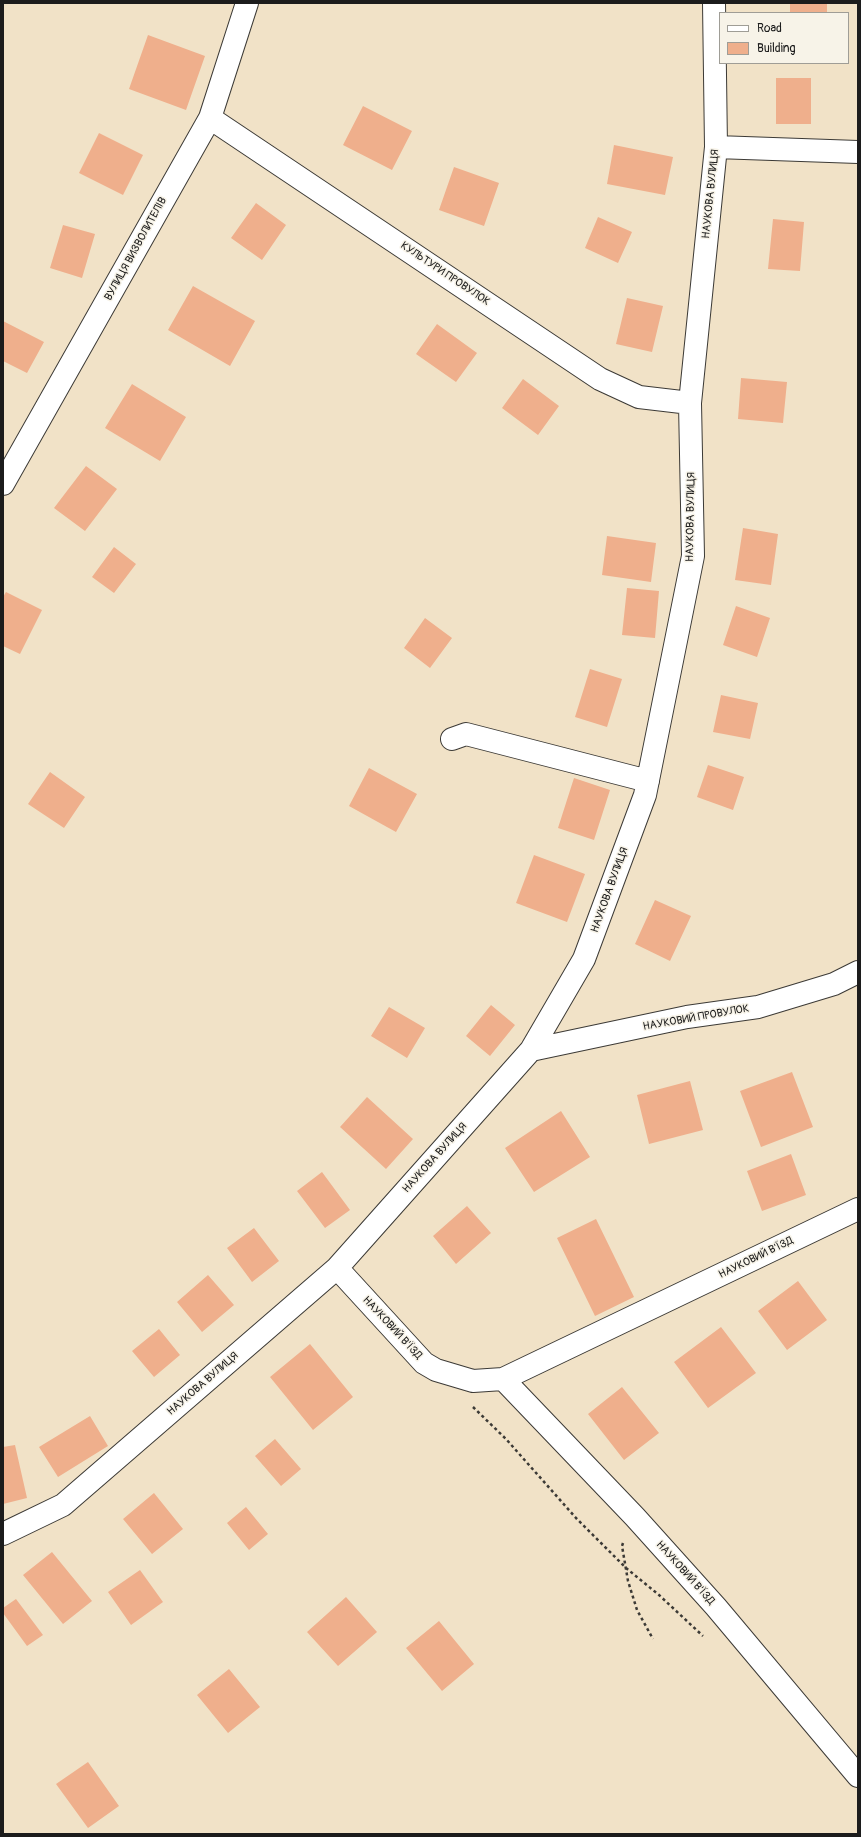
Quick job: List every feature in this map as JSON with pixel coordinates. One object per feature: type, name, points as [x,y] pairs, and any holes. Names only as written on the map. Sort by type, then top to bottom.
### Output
[{"type":"street","name":"ВУЛИЦЯ ВИЗВОЛИТЕЛІВ","points":[[3,484],[210,118],[247,3]]},
{"type":"street","name":"НАУКОВА ВУЛИЦЯ","points":[[3,1534],[63,1504],[337,1268],[531,1050],[584,959],[645,795],[693,556],[690,403],[716,147],[714,3]]},
{"type":"street","name":"КУЛЬТУРИ ПРОВУЛОК","points":[[210,118],[600,379],[639,397],[690,403]]},
{"type":"street","points":[[716,147],[858,152]]},
{"type":"street","points":[[452,739],[466,734],[648,781]]},
{"type":"street","name":"НАУКОВИЙ ПРОВУЛОК","points":[[531,1050],[688,1017],[758,1007],[834,984],[858,972]]},
{"type":"street","name":"НАУКОВИЙ В'ЇЗД","points":[[337,1268],[424,1363],[436,1370],[473,1381],[503,1379],[858,1209]]},
{"type":"street","name":"НАУКОВИЙ В'ЇЗД","points":[[503,1379],[635,1517],[716,1607],[858,1776]]},
{"type":"path","points":[[468,1402],[506,1439],[576,1518],[626,1568],[659,1595],[709,1641]]},
{"type":"path","points":[[635,1517],[622,1546],[637,1610],[653,1639]]},
{"type":"building","points":[[790,3],[827,3],[827,12],[790,12]]},
{"type":"building","points":[[148,35],[205,56],[186,110],[129,89]]},
{"type":"building","points":[[776,78],[811,78],[811,124],[776,124]]},
{"type":"building","points":[[363,106],[412,131],[392,170],[343,145]]},
{"type":"building","points":[[99,133],[143,155],[123,195],[79,173]]},
{"type":"building","points":[[614,145],[673,157],[665,195],[607,184]]},
{"type":"building","points":[[454,167],[499,183],[484,226],[439,210]]},
{"type":"building","points":[[256,203],[286,225],[262,260],[231,238]]},
{"type":"building","points":[[598,217],[632,232],[618,263],[585,248]]},
{"type":"building","points":[[773,219],[804,222],[800,271],[768,269]]},
{"type":"building","points":[[63,225],[95,234],[82,278],[50,268]]},
{"type":"building","points":[[193,286],[255,321],[230,366],[168,330]]},
{"type":"building","points":[[627,298],[663,306],[652,352],[616,344]]},
{"type":"building","points":[[3,321],[44,342],[27,373],[3,361]]},
{"type":"building","points":[[437,324],[477,353],[456,382],[416,354]]},
{"type":"building","points":[[741,378],[787,382],[783,423],[738,419]]},
{"type":"building","points":[[523,379],[559,406],[538,435],[502,408]]},
{"type":"building","points":[[132,384],[186,417],[160,461],[105,428]]},
{"type":"building","points":[[86,466],[117,489],[85,531],[54,508]]},
{"type":"building","points":[[743,528],[778,534],[771,585],[735,580]]},
{"type":"building","points":[[607,536],[656,543],[651,582],[602,575]]},
{"type":"building","points":[[114,547],[136,564],[114,593],[92,577]]},
{"type":"building","points":[[627,588],[659,591],[655,638],[622,635]]},
{"type":"building","points":[[6,592],[42,610],[20,654],[3,646],[3,597]]},
{"type":"building","points":[[736,606],[770,618],[757,657],[723,645]]},
{"type":"building","points":[[425,618],[452,638],[430,668],[404,648]]},
{"type":"building","points":[[590,669],[622,679],[607,727],[575,717]]},
{"type":"building","points":[[721,695],[758,703],[750,739],[713,732]]},
{"type":"building","points":[[708,765],[744,777],[733,810],[697,797]]},
{"type":"building","points":[[369,768],[417,794],[396,832],[349,806]]},
{"type":"building","points":[[50,772],[85,797],[64,828],[28,804]]},
{"type":"building","points":[[574,778],[610,790],[594,840],[558,828]]},
{"type":"building","points":[[534,855],[585,874],[567,922],[516,903]]},
{"type":"building","points":[[655,900],[691,916],[670,961],[635,944]]},
{"type":"building","points":[[491,1005],[515,1025],[490,1056],[466,1036]]},
{"type":"building","points":[[389,1007],[425,1028],[407,1058],[371,1036]]},
{"type":"building","points":[[792,1072],[813,1127],[761,1147],[740,1091]]},
{"type":"building","points":[[690,1081],[703,1130],[649,1144],[637,1095]]},
{"type":"building","points":[[367,1097],[413,1139],[386,1169],[340,1127]]},
{"type":"building","points":[[561,1111],[590,1157],[534,1192],[505,1148]]},
{"type":"building","points":[[791,1154],[806,1195],[762,1211],[747,1171]]},
{"type":"building","points":[[322,1172],[350,1210],[325,1228],[297,1191]]},
{"type":"building","points":[[467,1206],[491,1233],[456,1264],[433,1236]]},
{"type":"building","points":[[596,1219],[634,1297],[595,1316],[557,1238]]},
{"type":"building","points":[[254,1228],[279,1261],[252,1282],[227,1248]]},
{"type":"building","points":[[208,1275],[234,1305],[202,1332],[177,1302]]},
{"type":"building","points":[[798,1281],[827,1320],[787,1350],[758,1311]]},
{"type":"building","points":[[721,1327],[756,1373],[708,1408],[674,1362]]},
{"type":"building","points":[[159,1329],[180,1355],[154,1377],[132,1351]]},
{"type":"building","points":[[310,1344],[353,1397],[313,1430],[270,1377]]},
{"type":"building","points":[[622,1387],[659,1433],[624,1460],[588,1414]]},
{"type":"building","points":[[90,1416],[108,1446],[58,1477],[39,1447]]},
{"type":"building","points":[[275,1439],[301,1469],[281,1486],[255,1456]]},
{"type":"building","points":[[15,1445],[27,1498],[3,1504],[3,1447]]},
{"type":"building","points":[[154,1493],[183,1529],[152,1554],[123,1519]]},
{"type":"building","points":[[246,1507],[268,1534],[249,1550],[227,1523]]},
{"type":"building","points":[[52,1552],[92,1601],[63,1624],[23,1575]]},
{"type":"building","points":[[140,1570],[163,1602],[131,1625],[108,1592]]},
{"type":"building","points":[[346,1597],[377,1632],[338,1666],[307,1632]]},
{"type":"building","points":[[16,1599],[43,1635],[27,1646],[3,1613],[3,1608]]},
{"type":"building","points":[[439,1621],[474,1664],[442,1691],[406,1648]]},
{"type":"building","points":[[229,1669],[260,1707],[228,1733],[197,1695]]},
{"type":"building","points":[[88,1762],[119,1806],[88,1828],[56,1784]]}]
